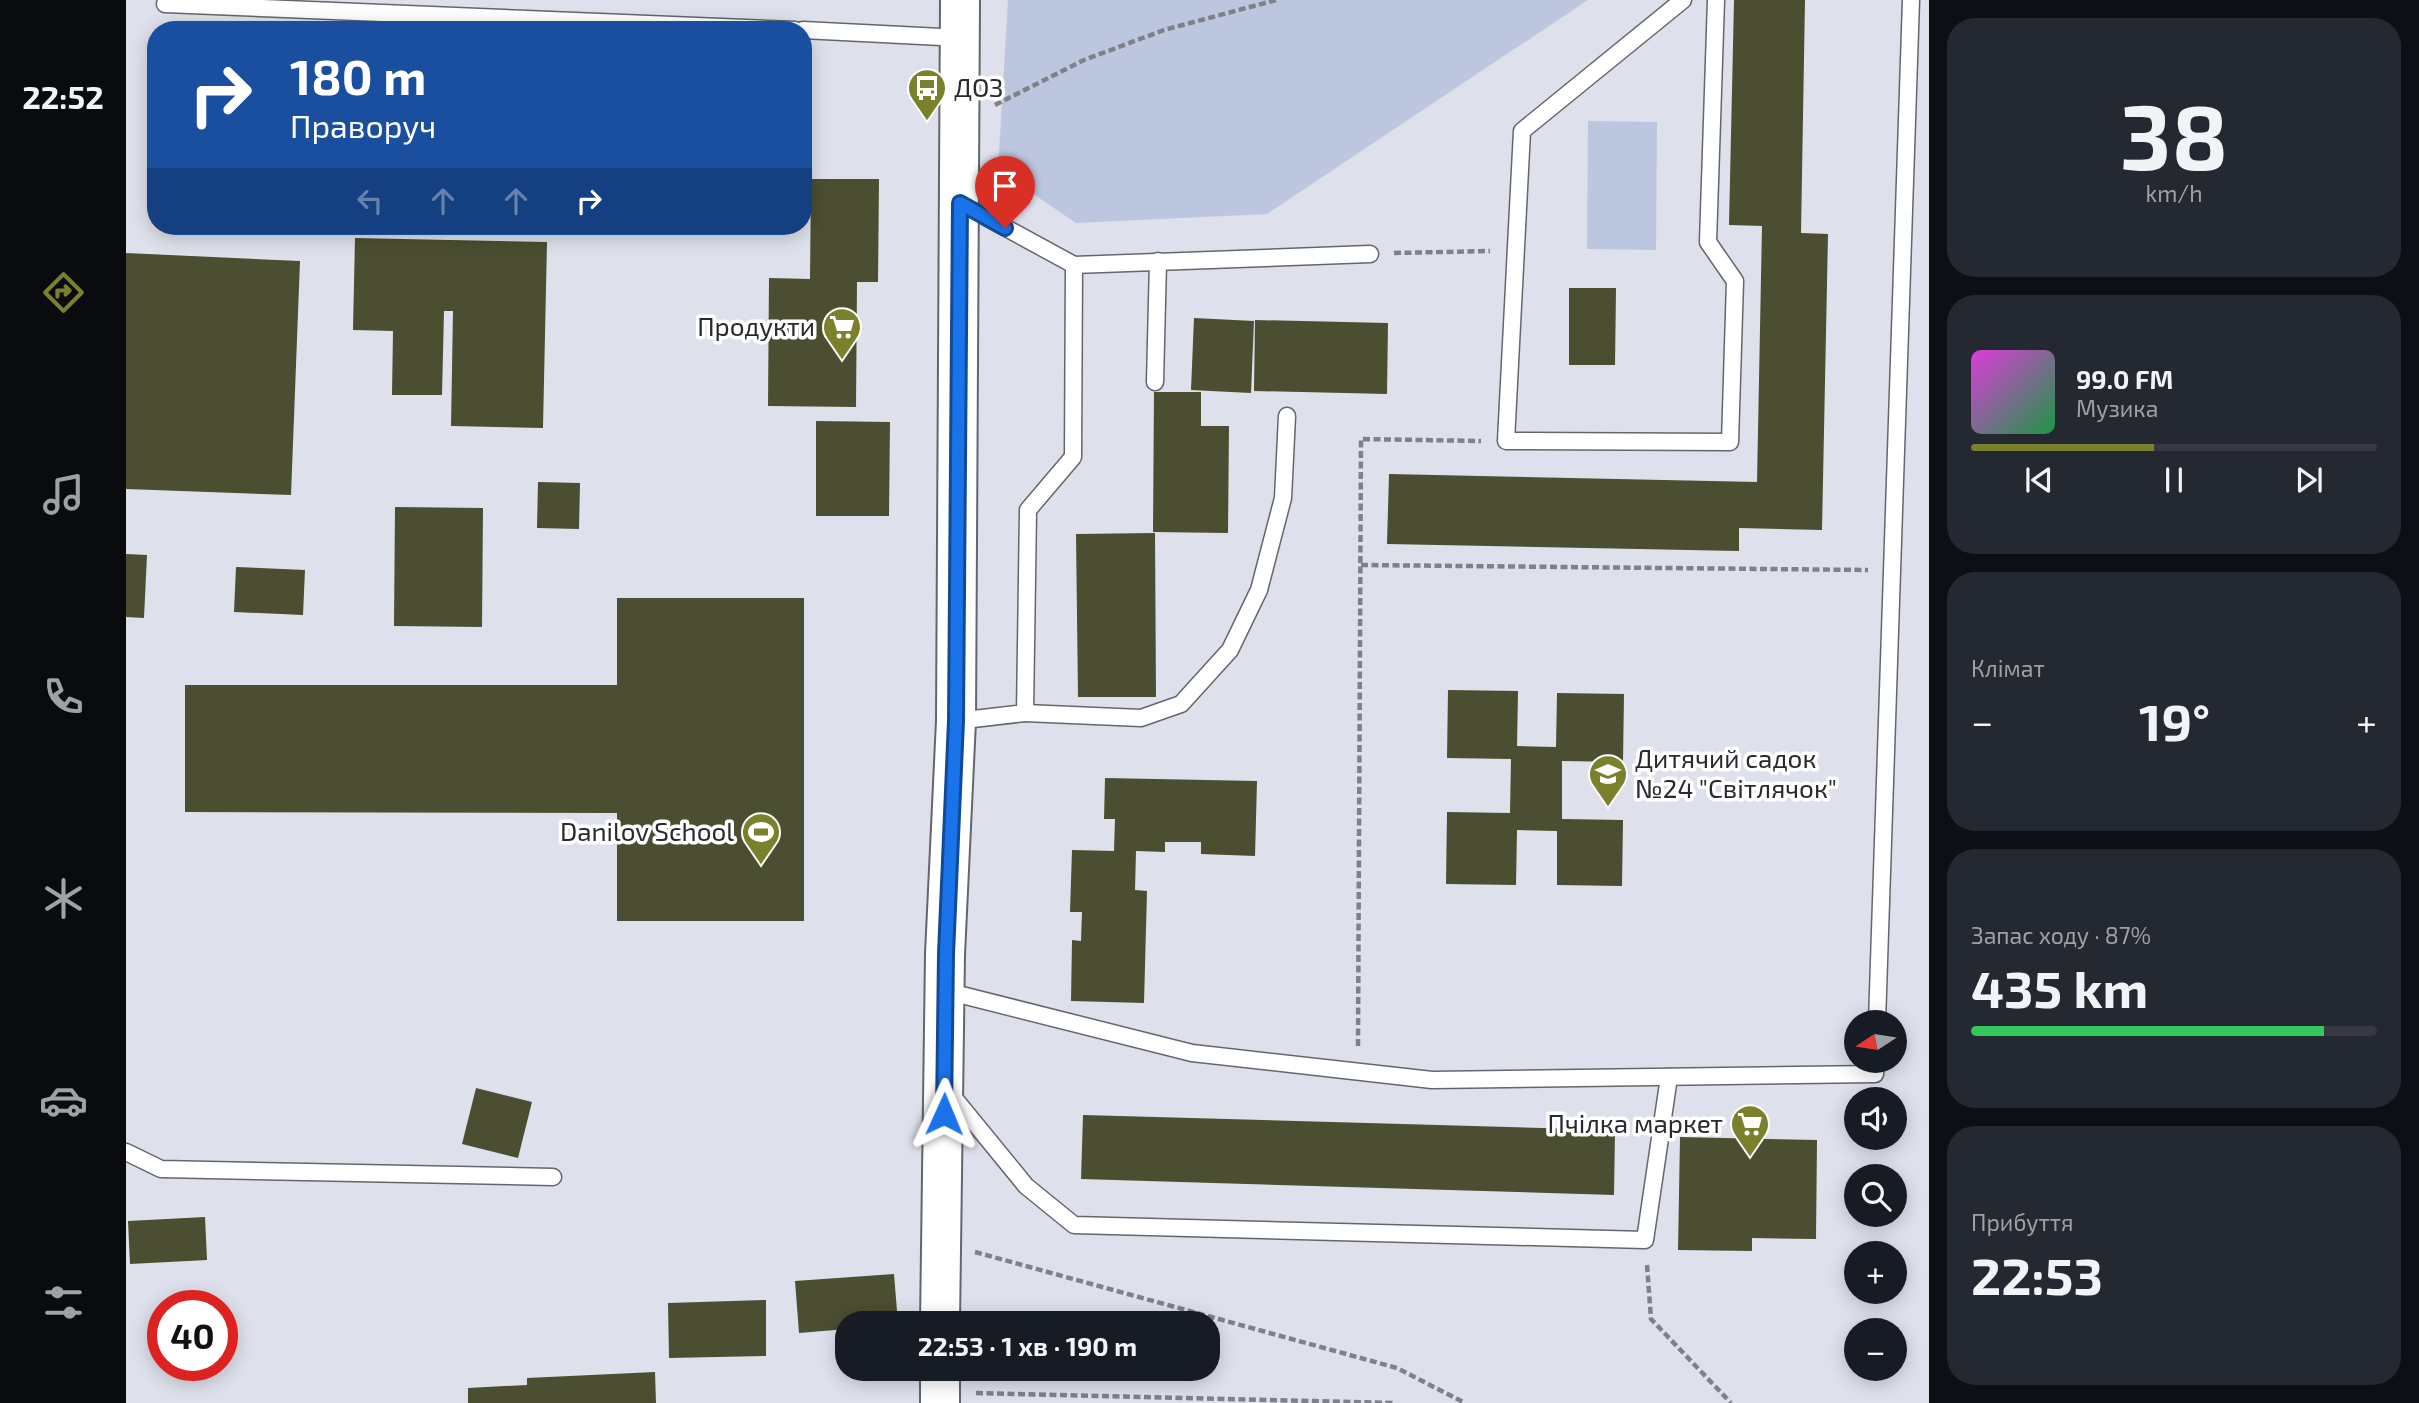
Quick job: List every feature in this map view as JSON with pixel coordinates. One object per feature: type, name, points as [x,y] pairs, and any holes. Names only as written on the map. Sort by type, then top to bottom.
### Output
[{"type":"street","points":[[940,1311],[946,990],[956,721],[960,0]]},
{"type":"lane","points":[[1683,0],[1522,131],[1506,441],[1730,442],[1735,281],[1708,242],[1716,0]]},
{"type":"lane","points":[[1877,1010],[1911,0]]},
{"type":"lane","points":[[165,4],[577,21]]},
{"type":"lane","points":[[812,30],[961,38]]},
{"type":"lane","points":[[960,203],[1074,265],[1370,254]]},
{"type":"lane","points":[[1155,382],[1158,261]]},
{"type":"lane","points":[[1025,713],[1028,510],[1073,457],[1074,265]]},
{"type":"lane","points":[[956,721],[1025,713],[1141,718],[1181,704],[1230,650],[1259,590],[1283,498],[1287,416]]},
{"type":"lane","points":[[946,990],[1192,1054],[1432,1080],[1875,1073]]},
{"type":"lane","points":[[944,1087],[1026,1186],[1074,1225],[1645,1240],[1669,1077]]},
{"type":"lane","points":[[126,1152],[161,1169],[553,1177]]},
{"type":"path","points":[[960,112],[988,108],[1084,60],[1164,30],[1276,0]]},
{"type":"path","points":[[1405,253],[1516,250]]},
{"type":"path","points":[[1357,1072],[1361,439],[1506,441]]},
{"type":"path","points":[[1361,565],[1892,570]]},
{"type":"path","points":[[1645,1240],[1651,1319],[1731,1403]]},
{"type":"path","points":[[941,1242],[1397,1368],[1465,1403]]},
{"type":"path","points":[[940,1388],[1395,1403]]},
{"type":"shaded area","points":[[1008,0],[1588,0],[1267,214],[1076,223],[998,170]]},
{"type":"shaded area","points":[[1588,121],[1657,122],[1656,250],[1587,249]]},
{"type":"building","points":[[1734,0],[1805,0],[1801,233],[1828,234],[1822,530],[1739,528],[1739,551],[1387,544],[1389,474],[1757,482],[1762,226],[1729,225]]},
{"type":"building","points":[[812,179],[879,179],[878,282],[857,282],[856,407],[768,406],[769,278],[810,279]]},
{"type":"building","points":[[355,238],[547,242],[543,428],[451,426],[453,311],[444,311],[442,395],[392,395],[393,331],[353,330]]},
{"type":"building","points":[[126,253],[300,261],[291,495],[126,489]]},
{"type":"building","points":[[1569,288],[1616,288],[1615,365],[1569,365]]},
{"type":"building","points":[[1194,318],[1254,321],[1251,393],[1191,390]]},
{"type":"building","points":[[1255,320],[1388,323],[1387,394],[1254,391]]},
{"type":"building","points":[[1154,392],[1201,392],[1201,426],[1229,426],[1228,533],[1153,532]]},
{"type":"building","points":[[816,421],[890,422],[889,516],[816,516]]},
{"type":"building","points":[[538,482],[580,483],[579,529],[537,528]]},
{"type":"building","points":[[395,507],[483,508],[482,627],[394,626]]},
{"type":"building","points":[[1155,533],[1156,697],[1078,697],[1076,534]]},
{"type":"building","points":[[126,554],[147,555],[144,618],[126,617]]},
{"type":"building","points":[[236,567],[305,570],[303,615],[234,612]]},
{"type":"building","points":[[617,598],[804,598],[804,921],[617,921],[617,813],[185,812],[185,685],[617,685]]},
{"type":"building","points":[[1448,690],[1518,691],[1517,746],[1556,747],[1557,693],[1624,694],[1623,762],[1562,761],[1562,819],[1623,820],[1622,886],[1557,885],[1557,831],[1517,830],[1516,885],[1446,884],[1447,812],[1510,813],[1511,759],[1447,758]]},
{"type":"building","points":[[1105,778],[1257,781],[1255,856],[1201,854],[1201,842],[1165,842],[1165,852],[1136,851],[1135,890],[1147,891],[1144,1003],[1071,1001],[1072,940],[1081,941],[1082,912],[1070,912],[1072,850],[1114,851],[1115,819],[1104,819]]},
{"type":"building","points":[[476,1088],[532,1102],[518,1158],[462,1144]]},
{"type":"building","points":[[1083,1115],[1615,1130],[1614,1195],[1081,1179]]},
{"type":"building","points":[[1680,1137],[1817,1140],[1816,1239],[1752,1238],[1752,1251],[1678,1250]]},
{"type":"building","points":[[205,1217],[207,1260],[130,1264],[128,1221]]},
{"type":"building","points":[[894,1274],[897,1311],[835,1311],[835,1330],[799,1333],[795,1281]]},
{"type":"building","points":[[766,1300],[766,1356],[669,1358],[668,1303]]},
{"type":"building","points":[[655,1372],[656,1403],[468,1403],[468,1388],[527,1385],[527,1378]]},
{"type":"place","name":"ДОЗ","points":[[927,122]]},
{"type":"place","name":"Продукти","points":[[842,361]]},
{"type":"place","name":"Дитячий садок №24 \"Світлячок\"","points":[[1608,808]]},
{"type":"place","name":"Danilov School","points":[[761,866]]},
{"type":"place","name":"Пчілка маркет","points":[[1750,1158]]},
{"type":"route","points":[[944,1114],[946,954],[956,721],[960,203],[1005,228]]}]
